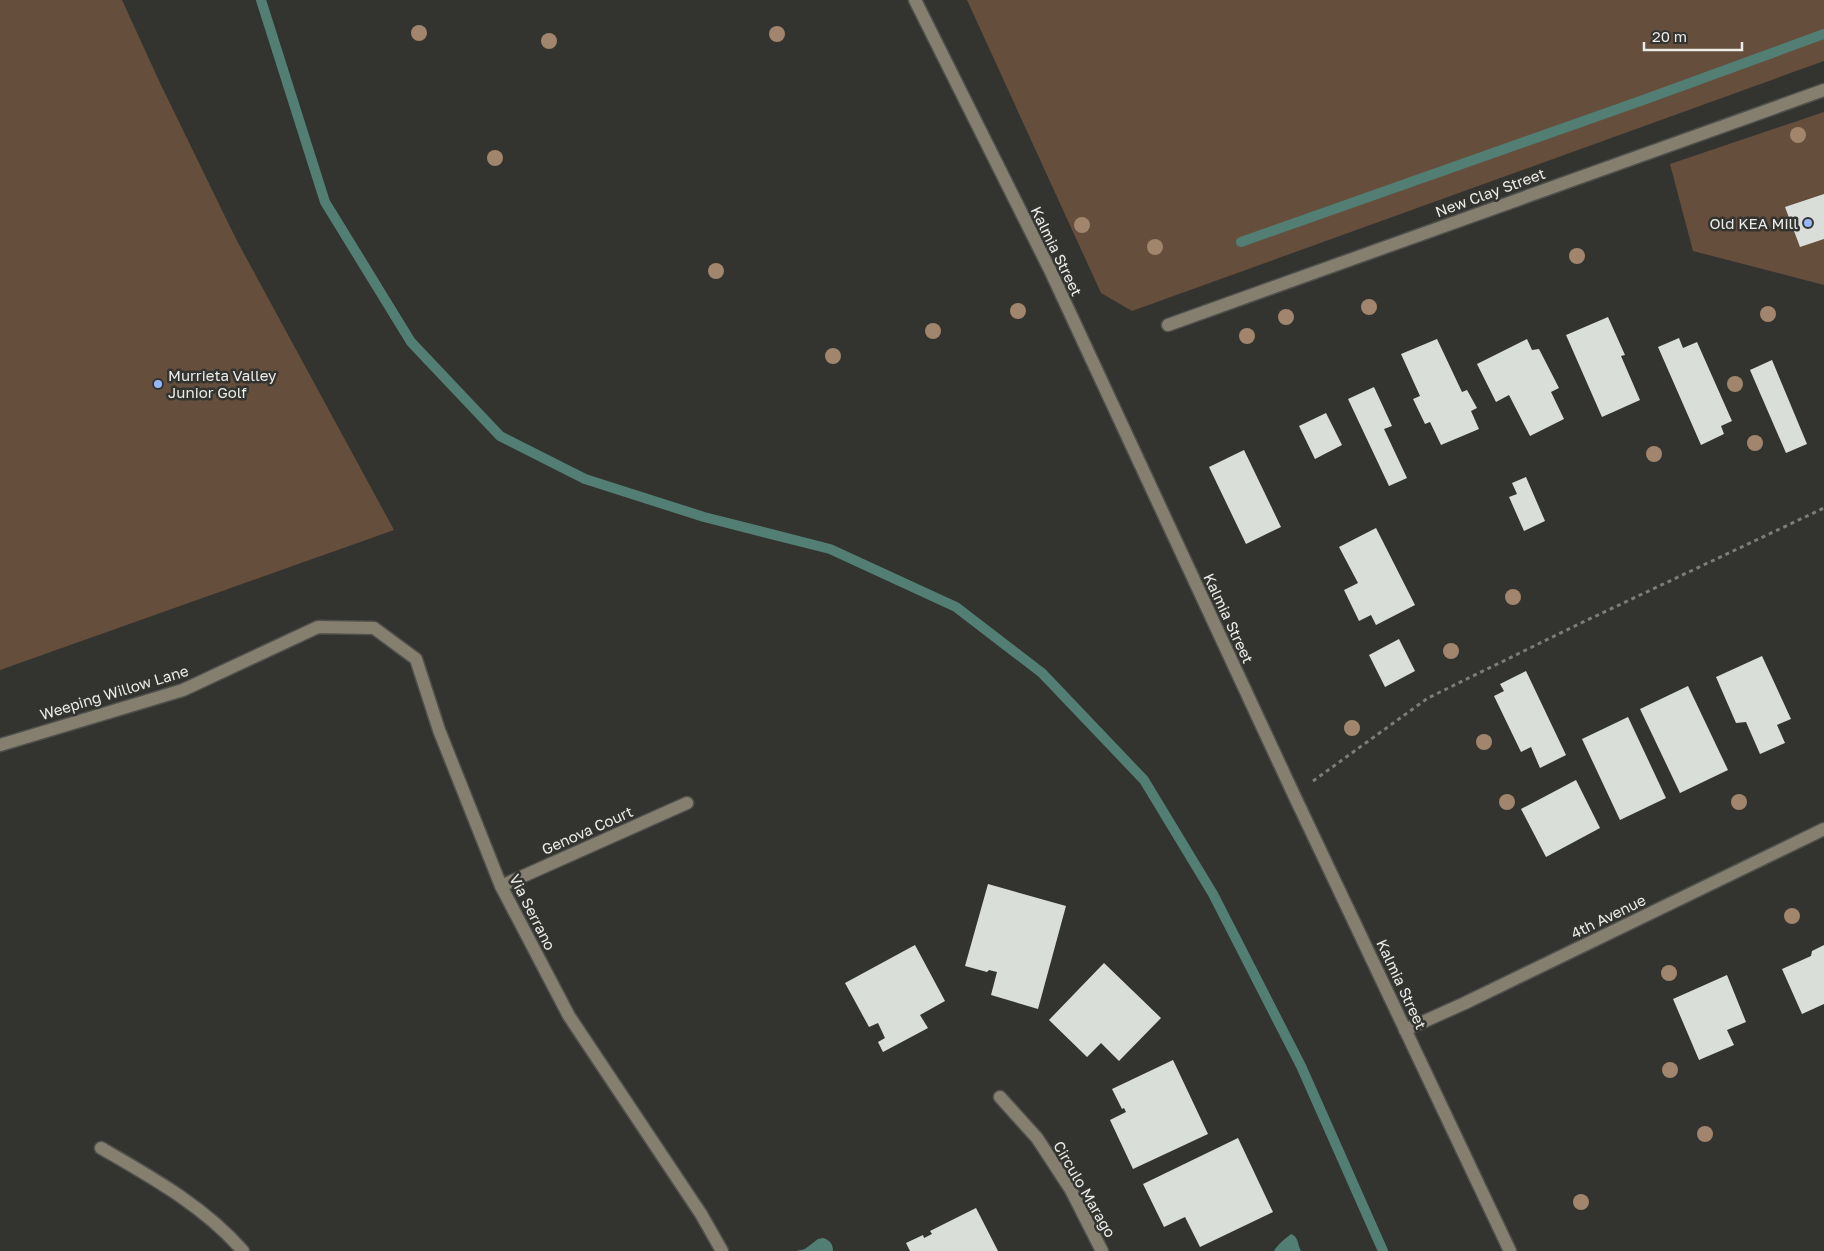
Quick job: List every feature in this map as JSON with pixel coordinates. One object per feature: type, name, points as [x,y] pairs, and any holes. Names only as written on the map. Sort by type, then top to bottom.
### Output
[{"type":"street","name":"Kalmia Street","points":[[915,0],[1050,270],[1294,795],[1510,1251]]},
{"type":"street","name":"New Clay Street","points":[[1168,325],[1824,90]]},
{"type":"street","name":"Weeping Willow Lane","points":[[0,745],[183,690],[318,627]]},
{"type":"street","name":"Via Serrano","points":[[318,627],[374,628],[416,659],[439,730],[500,886],[569,1016],[701,1214],[722,1251]]},
{"type":"street","name":"Genova Court","points":[[500,886],[687,803]]},
{"type":"street","name":"4th Avenue","points":[[1406,1030],[1466,1003],[1824,829]]},
{"type":"street","name":"Circulo Marago","points":[[1000,1097],[1036,1138],[1071,1190],[1102,1251]]},
{"type":"street","points":[[101,1148],[185,1200],[232,1239],[242,1251]]},
{"type":"path","points":[[1294,795],[1428,698],[1824,508]]},
{"type":"shaded area","name":"Murrieta Valley Junior Golf","points":[[0,0],[122,0],[236,239],[394,530],[0,670]]},
{"type":"shaded area","points":[[967,0],[1824,0],[1824,61],[1132,311],[1101,293]]},
{"type":"shaded area","points":[[1824,112],[1824,285],[1693,251],[1670,164]]},
{"type":"shaded area","points":[[1291,1234],[1297,1239],[1301,1251],[1274,1251],[1279,1244]]},
{"type":"shaded area","points":[[823,1238],[831,1243],[833,1251],[796,1251],[805,1249],[818,1239]]},
{"type":"building","name":"Old KEA Mill","points":[[1824,194],[1824,239],[1800,247],[1785,207]]},
{"type":"building","points":[[1608,317],[1625,355],[1621,356],[1640,400],[1602,417],[1566,335]]},
{"type":"building","points":[[1679,338],[1683,348],[1697,342],[1732,421],[1721,426],[1724,434],[1701,445],[1658,347]]},
{"type":"building","points":[[1437,339],[1462,392],[1467,390],[1477,408],[1471,411],[1479,429],[1441,445],[1430,422],[1425,424],[1413,399],[1420,396],[1401,354]]},
{"type":"building","points":[[1527,339],[1532,350],[1539,349],[1559,388],[1551,392],[1564,419],[1530,436],[1509,395],[1496,402],[1477,364]]},
{"type":"building","points":[[1772,360],[1807,444],[1786,453],[1750,370]]},
{"type":"building","points":[[1374,387],[1392,426],[1384,429],[1407,478],[1389,486],[1348,399]]},
{"type":"building","points":[[1326,413],[1342,445],[1315,459],[1299,426]]},
{"type":"building","points":[[1244,450],[1281,527],[1246,544],[1209,467]]},
{"type":"building","points":[[1526,477],[1545,521],[1524,531],[1509,497],[1517,494],[1512,483]]},
{"type":"building","points":[[1376,528],[1415,605],[1376,625],[1371,615],[1359,621],[1344,590],[1358,583],[1339,547]]},
{"type":"building","points":[[1399,639],[1415,671],[1385,687],[1369,655]]},
{"type":"building","points":[[1762,656],[1791,719],[1777,725],[1785,743],[1760,754],[1746,722],[1736,723],[1716,677]]},
{"type":"building","points":[[1526,671],[1566,755],[1540,768],[1531,747],[1521,752],[1494,696],[1504,691],[1500,684]]},
{"type":"building","points":[[1688,686],[1728,770],[1680,793],[1640,709]]},
{"type":"building","points":[[1628,717],[1666,798],[1620,820],[1582,739]]},
{"type":"building","points":[[1576,780],[1600,828],[1546,857],[1521,809]]},
{"type":"building","points":[[988,884],[1066,906],[1038,1009],[991,995],[997,972],[989,970],[987,972],[965,966]]},
{"type":"building","points":[[915,945],[945,1001],[920,1015],[928,1028],[883,1052],[878,1042],[885,1038],[878,1023],[869,1027],[845,983]]},
{"type":"building","points":[[1824,945],[1824,1004],[1802,1014],[1782,969],[1811,956],[1812,951]]},
{"type":"building","points":[[1104,963],[1161,1018],[1119,1061],[1101,1043],[1087,1057],[1049,1020]]},
{"type":"building","points":[[1727,975],[1746,1022],[1727,1030],[1734,1045],[1699,1060],[1673,999]]},
{"type":"building","points":[[1173,1060],[1208,1134],[1133,1169],[1110,1120],[1126,1112],[1124,1108],[1122,1109],[1112,1089]]},
{"type":"building","points":[[1238,1138],[1273,1212],[1200,1247],[1185,1217],[1164,1227],[1143,1184]]},
{"type":"building","points":[[976,1208],[998,1251],[910,1251],[906,1243],[923,1235],[924,1238],[932,1234],[930,1231]]},
{"type":"waterway","points":[[261,0],[325,202],[411,342],[500,436],[585,479],[704,517],[830,549],[956,607],[1042,673],[1144,780],[1213,894],[1301,1066],[1383,1251]]},
{"type":"waterway","points":[[1241,242],[1824,34]]},
{"type":"place","name":"Old KEA Mill","points":[[1808,223]]},
{"type":"place","name":"Murrieta Valley Junior Golf","points":[[158,384]]}]
